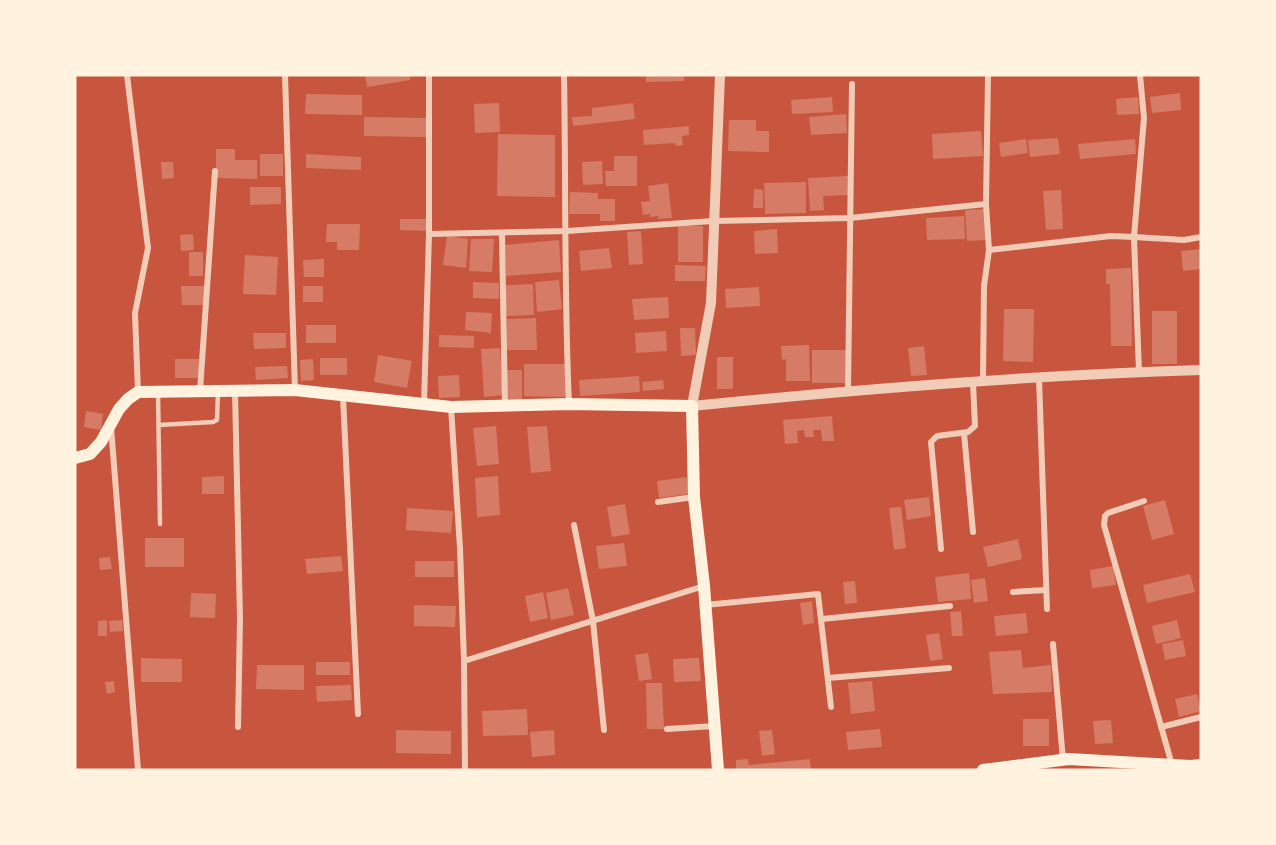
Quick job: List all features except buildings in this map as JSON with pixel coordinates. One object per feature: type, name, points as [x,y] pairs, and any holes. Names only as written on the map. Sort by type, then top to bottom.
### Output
[{"type":"main road","points":[[75,458],[90,454],[101,442],[119,409],[128,399],[138,393],[295,390],[451,407],[569,404],[692,406],[694,497],[704,586],[718,770]]},
{"type":"main road","points":[[983,770],[1063,760],[1194,767]]},
{"type":"street","points":[[127,75],[148,248],[135,313],[138,393]]},
{"type":"street","points":[[285,75],[295,390]]},
{"type":"street","points":[[423,404],[429,234],[429,75]]},
{"type":"street","points":[[564,75],[567,231],[565,315],[569,404]]},
{"type":"street","points":[[720,75],[711,303],[692,406],[848,391],[1201,370]]},
{"type":"street","points":[[941,549],[931,442],[937,436],[964,433],[975,426],[984,286],[989,250],[986,204],[988,75]]},
{"type":"street","points":[[1139,372],[1134,237],[1144,118],[1140,75]]},
{"type":"street","points":[[848,391],[852,84]]},
{"type":"street","points":[[200,392],[215,171]]},
{"type":"street","points":[[429,234],[567,231],[713,221],[850,218],[986,204]]},
{"type":"street","points":[[502,233],[505,406]]},
{"type":"street","points":[[989,250],[1111,236],[1184,240],[1201,237]]},
{"type":"street","points":[[1039,378],[1047,609]]},
{"type":"street","points":[[235,391],[240,620],[238,726]]},
{"type":"street","points":[[343,396],[358,714]]},
{"type":"street","points":[[451,407],[460,548],[465,770]]},
{"type":"street","points":[[111,423],[138,770]]},
{"type":"street","points":[[964,433],[973,532]]},
{"type":"street","points":[[658,502],[694,497]]},
{"type":"street","points":[[1144,501],[1108,513],[1105,516],[1104,525],[1172,765]]},
{"type":"street","points":[[574,525],[593,621],[604,730]]},
{"type":"street","points":[[464,662],[704,586]]},
{"type":"street","points":[[1013,592],[1046,590]]},
{"type":"street","points":[[705,605],[814,593],[820,597],[831,707]]},
{"type":"street","points":[[822,619],[950,606]]},
{"type":"street","points":[[1053,644],[1063,760]]},
{"type":"street","points":[[828,678],[949,668]]},
{"type":"street","points":[[1161,727],[1201,717]]},
{"type":"street","points":[[668,729],[715,726]]},
{"type":"lane","points":[[158,392],[160,524]]},
{"type":"lane","points":[[159,425],[213,422],[218,416],[218,392]]}]
